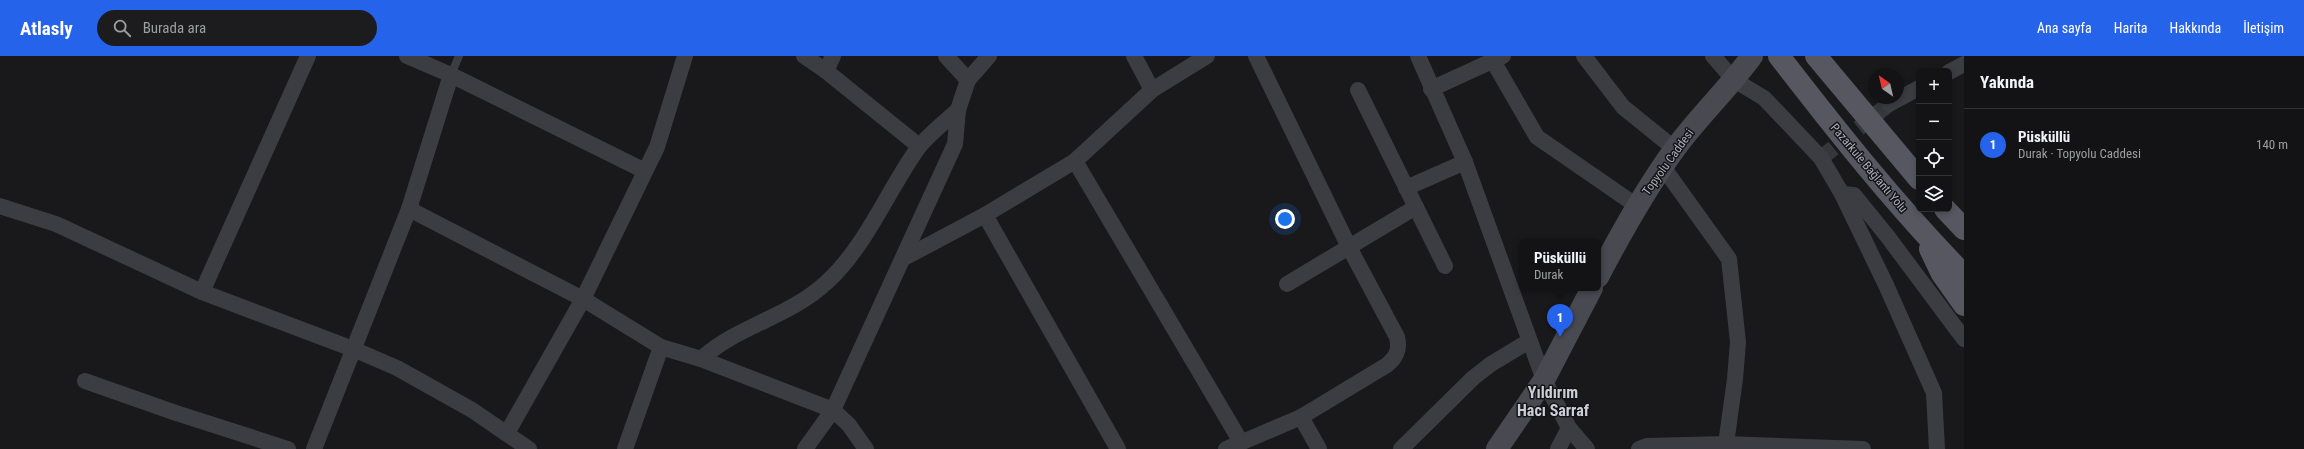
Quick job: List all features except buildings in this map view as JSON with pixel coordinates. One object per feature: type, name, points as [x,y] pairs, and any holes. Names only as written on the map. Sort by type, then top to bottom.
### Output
[{"type":"main road","name":"Pazarkule Bağlantı Yolu","points":[[1779,56],[1921,230],[1964,275]]},
{"type":"main road","points":[[1816,56],[1916,176]]},
{"type":"main road","points":[[1952,212],[1964,229]]},
{"type":"main road","points":[[1921,230],[1942,274],[1964,305]]},
{"type":"street","points":[[202,292],[308,56]]},
{"type":"street","points":[[407,56],[451,75],[645,171]]},
{"type":"street","points":[[507,433],[583,299],[645,171],[666,120],[685,56]]},
{"type":"street","points":[[804,56],[826,71],[919,146]]},
{"type":"street","points":[[826,71],[833,56]]},
{"type":"street","points":[[946,56],[968,80]]},
{"type":"street","points":[[805,449],[833,410],[955,144],[958,110],[968,80],[989,56]]},
{"type":"street","points":[[1134,56],[1152,90]]},
{"type":"street","points":[[904,258],[985,215],[1075,160],[1152,90],[1207,56]]},
{"type":"street","points":[[1226,449],[1301,418],[1387,365],[1394,360],[1398,352],[1397,336],[1349,247],[1256,56]]},
{"type":"street","points":[[1418,56],[1431,89],[1465,162],[1544,380],[1569,428],[1587,449]]},
{"type":"street","points":[[1584,56],[1623,107],[1675,149]]},
{"type":"street","points":[[1713,56],[1734,80],[1764,98],[1816,153],[1842,194],[1886,285],[1934,393],[1937,449]]},
{"type":"street","name":"Topyolu Caddesi","points":[[1601,272],[1637,206],[1675,149],[1734,80],[1752,56]]},
{"type":"street","points":[[1431,89],[1498,58],[1537,137],[1637,206]]},
{"type":"street","points":[[1952,70],[1964,64]]},
{"type":"street","points":[[314,449],[409,209],[451,75]]},
{"type":"street","points":[[1358,90],[1445,266]]},
{"type":"street","points":[[1904,96],[1916,90]]},
{"type":"street","points":[[701,359],[717,345],[733,335],[779,316],[805,300],[828,281],[849,257],[919,146],[958,110]]},
{"type":"street","points":[[1075,160],[1240,442]]},
{"type":"street","points":[[1406,188],[1465,162]]},
{"type":"street","points":[[1663,167],[1729,259],[1738,342],[1736,379],[1726,444]]},
{"type":"street","points":[[1842,194],[1854,195],[1888,237],[1964,339]]},
{"type":"street","points":[[0,206],[56,224],[202,292],[353,349],[429,385],[507,433],[521,447]]},
{"type":"street","points":[[1287,284],[1416,207]]},
{"type":"street","points":[[409,209],[583,299],[661,347],[701,359],[833,410],[849,425],[866,449]]},
{"type":"street","points":[[985,215],[1118,449]]},
{"type":"street","points":[[1497,449],[1544,380],[1590,291]]},
{"type":"street","points":[[1401,449],[1473,378],[1498,359],[1529,341]]},
{"type":"street","points":[[625,449],[661,347]]},
{"type":"street","points":[[85,381],[176,413],[288,449]]},
{"type":"street","points":[[1301,418],[1319,449]]},
{"type":"street","points":[[1558,449],[1569,428]]},
{"type":"street","points":[[1639,449],[1647,446],[1726,444],[1863,449]]},
{"type":"lane","points":[[451,75],[459,56]]},
{"type":"tunnel","points":[[1821,158],[1889,104]]},
{"type":"place","name":"Püsküllü","points":[[1560,337]]},
{"type":"district","name":"Yıldırım Hacı Sarraf","points":[[1553,401]]}]
